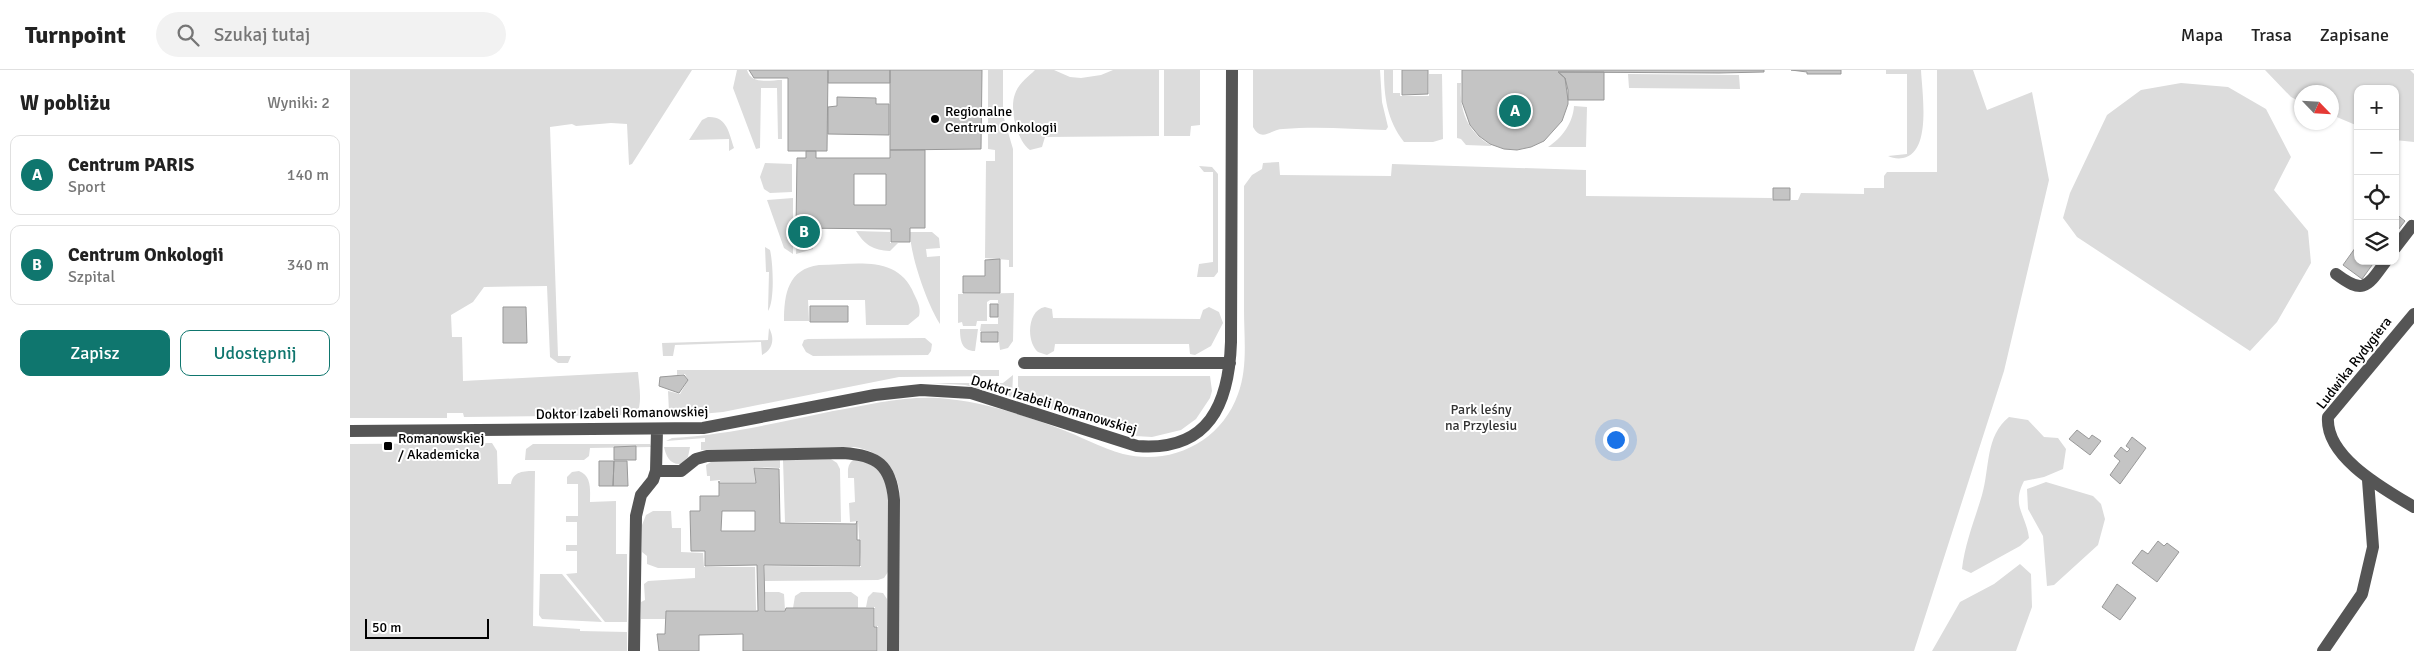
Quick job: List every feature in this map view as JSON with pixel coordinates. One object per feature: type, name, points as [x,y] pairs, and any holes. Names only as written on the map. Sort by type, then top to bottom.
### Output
[{"type":"street","name":"Doktor Izabeli Romanowskiej","points":[[350,431],[657,430],[723,426],[836,402],[921,390],[971,393],[1137,446],[1161,447],[1192,435],[1207,423],[1222,401],[1229,379],[1232,70]]},
{"type":"street","points":[[2399,243],[2412,226],[2414,227]]},
{"type":"street","points":[[2336,274],[2358,288],[2365,286],[2383,265]]},
{"type":"street","name":"Ludwika Rydygiera","points":[[2368,480],[2332,439],[2327,429],[2328,417],[2414,314]]},
{"type":"street","points":[[1024,363],[1230,362]]},
{"type":"street","points":[[634,651],[636,516],[641,495],[653,480],[656,471],[657,430]]},
{"type":"street","points":[[656,471],[681,471],[696,459],[706,456],[843,453],[862,454],[880,464],[891,480],[894,500],[893,651]]},
{"type":"street","points":[[2368,480],[2414,507]]},
{"type":"street","points":[[2323,651],[2362,594],[2373,547],[2368,480]]},
{"type":"green space","points":[[350,70],[692,70],[632,164],[629,165],[627,124],[611,123],[576,126],[572,124],[550,127],[558,356],[571,356],[568,363],[558,363],[550,357],[547,286],[484,287],[473,302],[451,315],[452,337],[462,337],[463,381],[638,372],[640,400],[636,415],[464,417],[463,413],[447,413],[447,418],[350,418]]},
{"type":"green space","points":[[737,70],[747,70],[752,78],[757,80],[782,80],[782,139],[778,139],[777,88],[761,88],[760,148],[756,149],[733,88]]},
{"type":"green space","points":[[988,70],[1003,70],[1003,115],[1013,149],[1013,267],[1009,267],[1009,260],[985,258],[986,161],[995,161],[995,150],[988,149]]},
{"type":"green space","points":[[1035,70],[1054,70],[1070,77],[1081,78],[1101,75],[1113,70],[1159,70],[1159,136],[1045,137],[1042,147],[1030,150],[1021,140],[1015,124],[1013,100],[1018,87]]},
{"type":"green space","points":[[1164,70],[1200,70],[1200,125],[1191,126],[1190,136],[1164,136]]},
{"type":"green space","points":[[1253,70],[1380,70],[1382,102],[1388,127],[1386,130],[1296,128],[1260,134],[1253,127]]},
{"type":"green space","points":[[1384,70],[1393,70],[1393,93],[1400,93],[1400,96],[1429,96],[1429,74],[1442,74],[1443,139],[1433,142],[1404,142],[1390,117],[1385,90]]},
{"type":"green space","points":[[1886,70],[1921,70],[1922,134],[1912,154],[1903,158],[1888,156],[1907,154],[1907,74],[1886,74]]},
{"type":"green space","name":"Park leśny na Przylesiu","points":[[1937,70],[1973,70],[1987,110],[2032,92],[2049,180],[2004,371],[1914,651],[899,651],[900,495],[892,469],[880,457],[865,449],[855,447],[701,450],[701,442],[705,442],[705,438],[666,441],[672,438],[753,428],[886,402],[912,398],[939,398],[969,402],[1015,413],[1123,454],[1141,457],[1176,453],[1207,437],[1220,425],[1230,411],[1241,384],[1245,352],[1244,186],[1252,175],[1262,169],[1263,163],[1279,162],[1280,175],[1391,176],[1392,164],[1586,170],[1586,196],[1772,198],[1772,200],[1798,200],[1801,193],[1864,194],[1864,188],[1884,188],[1884,176],[1887,172],[1937,172]]},
{"type":"green space","points":[[2265,70],[2410,70],[2414,74],[2414,142],[2399,140],[2399,85],[2354,85],[2354,124],[2339,118],[2339,85],[2294,85],[2294,98]]},
{"type":"green space","points":[[1628,74],[1739,75],[1740,89],[1629,88]]},
{"type":"green space","points":[[1457,83],[1461,83],[1461,102],[1466,119],[1476,134],[1492,146],[1466,145],[1461,139],[1457,138]]},
{"type":"green space","points":[[2181,83],[2228,87],[2266,109],[2291,157],[2274,190],[2308,231],[2311,263],[2277,322],[2250,351],[2077,237],[2063,218],[2070,193],[2107,115],[2141,90]]},
{"type":"green space","points":[[1574,106],[1587,107],[1586,147],[1548,147],[1566,130]]},
{"type":"green space","points":[[714,117],[723,122],[729,131],[734,148],[729,151],[729,139],[689,140],[702,120]]},
{"type":"green space","points":[[765,163],[792,164],[792,192],[770,193],[764,189],[760,177]]},
{"type":"green space","points":[[1199,166],[1212,167],[1218,174],[1218,272],[1214,277],[1197,277],[1199,264],[1213,262],[1213,172],[1204,172]]},
{"type":"green space","points":[[793,198],[793,254],[784,248],[767,200]]},
{"type":"green space","points":[[856,231],[890,232],[890,243],[898,243],[890,251],[879,249],[866,243]]},
{"type":"green space","points":[[797,232],[813,234],[813,249],[796,254]]},
{"type":"green space","points":[[910,232],[932,232],[939,238],[940,248],[926,249],[927,257],[940,256],[940,324],[920,279]]},
{"type":"green space","points":[[765,247],[770,250],[773,272],[772,299],[768,311],[769,272],[766,272]]},
{"type":"green space","points":[[874,264],[886,267],[907,281],[918,302],[919,316],[908,325],[866,325],[865,300],[808,300],[809,321],[784,321],[787,292],[794,277],[809,267],[819,265]]},
{"type":"green space","points":[[1014,293],[1013,341],[1008,348],[1000,350],[998,332],[980,331],[981,324],[998,324],[998,300],[987,302],[987,321],[977,321],[976,326],[963,326],[962,322],[958,323],[958,294]]},
{"type":"green space","points":[[1045,307],[1052,309],[1053,318],[1200,319],[1203,310],[1209,307],[1219,312],[1223,323],[1211,346],[1195,355],[1190,354],[1189,344],[1055,344],[1054,351],[1047,355],[1038,352],[1031,341],[1030,334],[1030,327],[1035,314],[1039,309]]},
{"type":"green space","points":[[769,328],[772,336],[771,347],[762,355],[761,342],[675,345],[673,356],[663,356],[662,343],[768,340]]},
{"type":"green space","points":[[960,329],[978,329],[975,351],[965,347]]},
{"type":"green space","points":[[925,338],[932,344],[928,355],[813,356],[806,352],[802,345],[804,340],[808,339]]},
{"type":"green space","points":[[677,370],[999,370],[999,376],[899,377],[723,412],[678,416],[669,412],[668,391],[680,394],[688,380],[685,374],[677,375]]},
{"type":"green space","points":[[1013,375],[1012,397],[965,385],[932,383],[1003,383]]},
{"type":"green space","points":[[1018,376],[1210,376],[1212,391],[1210,398],[1196,419],[1181,430],[1152,437],[1135,436],[1018,399]]},
{"type":"green space","points":[[2009,417],[2028,420],[2044,437],[2058,438],[2066,449],[2063,469],[2044,477],[2024,481],[2020,490],[2019,504],[2029,538],[2020,546],[1971,573],[1962,569],[1965,550],[1982,495],[1992,443],[2001,425]]},
{"type":"green space","points":[[492,443],[497,451],[498,484],[511,484],[514,476],[517,474],[535,471],[533,626],[580,629],[580,631],[627,632],[627,651],[350,651],[350,444]]},
{"type":"green space","points":[[533,444],[650,444],[651,447],[590,448],[589,456],[584,460],[525,460],[526,449]]},
{"type":"green space","points":[[664,447],[690,447],[688,457],[681,464],[674,463],[669,459]]},
{"type":"green space","points":[[831,459],[837,463],[840,469],[841,522],[785,522],[783,460]]},
{"type":"green space","points":[[854,459],[866,462],[874,467],[883,476],[886,484],[889,508],[889,537],[888,572],[884,578],[878,580],[765,581],[765,566],[861,567],[858,521],[850,522],[849,503],[855,502],[854,478],[848,478],[848,470],[850,463]]},
{"type":"green space","points":[[780,460],[780,468],[754,467],[755,482],[710,481],[710,476],[707,476],[706,465],[711,462]]},
{"type":"green space","points":[[579,471],[588,480],[590,502],[616,501],[616,554],[627,554],[627,622],[605,622],[566,574],[577,573],[577,551],[566,551],[566,545],[577,545],[577,522],[566,522],[566,516],[578,516],[578,484],[567,484],[567,477],[572,472]]},
{"type":"green space","points":[[2046,482],[2093,496],[2101,504],[2105,519],[2098,545],[2054,585],[2047,586],[2043,536],[2028,509],[2027,489]]},
{"type":"green space","points":[[653,511],[671,511],[672,528],[681,528],[681,552],[703,553],[704,567],[755,567],[756,610],[666,611],[665,619],[641,619],[641,602],[645,600],[644,584],[648,581],[695,578],[695,568],[658,568],[647,564],[647,556],[642,552],[642,525],[646,515]]},
{"type":"green space","points":[[2020,564],[2031,574],[2032,607],[2016,651],[1932,651],[1960,602],[1994,584]]},
{"type":"green space","points":[[540,574],[562,574],[602,622],[542,619],[539,615]]},
{"type":"green space","points":[[765,592],[784,594],[785,610],[766,610]]},
{"type":"green space","points":[[801,592],[851,592],[858,597],[858,608],[793,608],[795,596]]},
{"type":"green space","points":[[873,592],[883,593],[887,599],[887,651],[878,651],[878,626],[875,626],[875,607],[866,607],[868,597]]},
{"type":"building","points":[[749,70],[828,70],[827,151],[788,151],[788,78],[754,78]]},
{"type":"building","points":[[828,70],[890,70],[890,83],[828,83]]},
{"type":"building","name":"Regionalne Centrum Onkologii","points":[[890,70],[982,70],[981,149],[890,150]]},
{"type":"building","points":[[1402,70],[1428,70],[1428,94],[1402,95]]},
{"type":"building","points":[[1462,70],[1764,70],[1764,72],[1558,72],[1565,78],[1568,90],[1568,104],[1562,121],[1544,141],[1531,147],[1517,150],[1504,149],[1490,144],[1479,136],[1470,125],[1462,102]]},
{"type":"building","points":[[1791,70],[1841,70],[1841,74],[1807,74],[1807,72]]},
{"type":"building","points":[[1558,72],[1604,72],[1604,100],[1568,100],[1565,78]]},
{"type":"building","points":[[837,97],[876,98],[876,104],[889,104],[889,135],[828,134],[828,107],[837,106]]},
{"type":"building","points":[[890,150],[925,150],[925,228],[910,228],[910,242],[891,242],[891,229],[796,228],[797,158],[806,158],[806,151],[816,151],[816,158],[890,158]],"holes":[[[854,174],[886,174],[886,205],[854,205]]]},
{"type":"building","points":[[1773,188],[1790,188],[1790,200],[1773,200]]},
{"type":"building","points":[[2399,216],[2405,221],[2399,229]]},
{"type":"building","points":[[2354,250],[2354,265],[2372,265],[2362,279],[2343,265]]},
{"type":"building","points":[[1000,259],[1000,293],[963,293],[963,276],[985,276],[985,260]]},
{"type":"building","points":[[990,304],[998,304],[998,317],[990,317]]},
{"type":"building","points":[[810,306],[848,306],[848,322],[810,322]]},
{"type":"building","points":[[503,307],[526,307],[527,343],[503,343]]},
{"type":"building","points":[[981,332],[998,332],[998,342],[981,342]]},
{"type":"building","points":[[684,375],[688,380],[679,393],[659,386],[660,377]]},
{"type":"building","points":[[2077,430],[2089,439],[2092,435],[2101,441],[2090,455],[2069,439]]},
{"type":"building","points":[[2132,437],[2146,448],[2120,484],[2110,475],[2120,461],[2114,456],[2121,447],[2127,452],[2130,449],[2126,446]]},
{"type":"building","points":[[636,446],[636,460],[614,460],[614,447]]},
{"type":"building","points":[[599,461],[614,461],[613,486],[599,486]]},
{"type":"building","points":[[614,461],[627,461],[628,486],[613,486]]},
{"type":"building","points":[[754,468],[779,469],[780,523],[856,524],[857,521],[857,540],[860,540],[860,566],[764,565],[765,611],[785,611],[786,608],[874,608],[874,627],[877,627],[877,651],[743,651],[743,634],[699,635],[699,651],[659,651],[657,634],[665,634],[666,611],[758,611],[757,565],[705,566],[705,551],[691,551],[690,511],[700,511],[700,496],[719,496],[719,483],[756,483]],"holes":[[[722,511],[755,511],[755,531],[721,531]]]},
{"type":"building","points":[[2158,541],[2164,546],[2167,543],[2179,552],[2157,582],[2132,563],[2142,550],[2148,554]]},
{"type":"building","points":[[2117,584],[2136,598],[2120,620],[2102,607]]},
{"type":"place","name":"Centrum PARIS","points":[[1515,111]]},
{"type":"place","name":"Regionalne Centrum Onkologii","points":[[935,119]]},
{"type":"place","name":"Centrum Onkologii","points":[[804,232]]},
{"type":"place","name":"Romanowskiej / Akademicka","points":[[388,446]]}]
